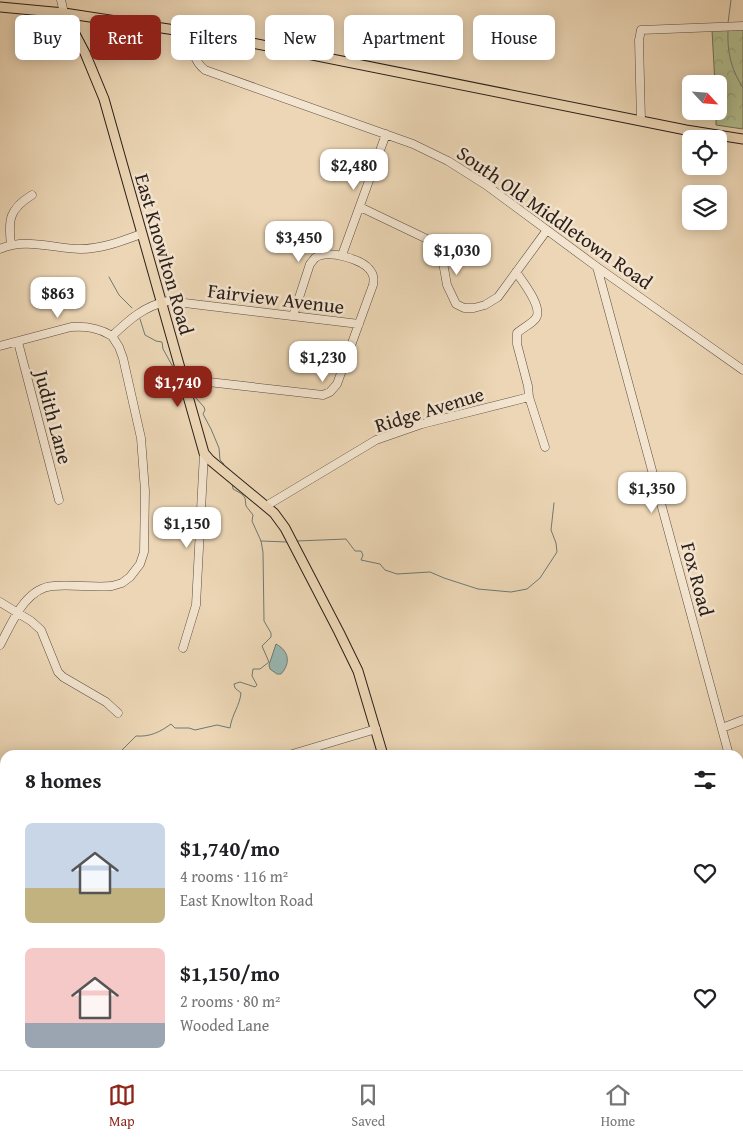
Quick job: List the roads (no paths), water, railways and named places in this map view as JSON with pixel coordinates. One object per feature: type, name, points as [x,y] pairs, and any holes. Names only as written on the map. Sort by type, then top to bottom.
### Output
[{"type":"main road","points":[[0,7],[64,13],[171,28]]},
{"type":"main road","name":"East Knowlton Road","points":[[64,13],[99,86],[204,453]]},
{"type":"main road","points":[[255,44],[641,121],[743,139]]},
{"type":"main road","points":[[204,453],[266,506],[285,528],[358,671],[382,750]]},
{"type":"street","points":[[61,0],[64,13]]},
{"type":"street","points":[[641,121],[641,30],[743,26]]},
{"type":"street","name":"South Old Middletown Road","points":[[196,60],[205,70],[386,134],[432,152],[448,161],[486,185],[597,267],[743,370]]},
{"type":"street","points":[[342,255],[386,134]]},
{"type":"street","points":[[11,245],[9,228],[11,215],[19,204],[32,195]]},
{"type":"street","points":[[360,207],[430,240],[442,257],[447,285],[456,304],[464,308],[485,306],[498,297],[547,230]]},
{"type":"street","points":[[0,249],[11,245],[30,244],[89,248],[106,246],[141,234]]},
{"type":"street","points":[[182,379],[323,396],[330,392],[337,384],[373,285],[374,277],[370,269],[364,264],[342,255],[325,255],[315,258],[310,264],[293,316]]},
{"type":"street","name":"Fox Road","points":[[597,267],[728,750]]},
{"type":"street","points":[[516,272],[536,303],[538,313],[536,319],[517,333],[517,344],[529,397],[545,446]]},
{"type":"street","name":"Fairview Avenue","points":[[160,302],[168,301],[358,324]]},
{"type":"street","points":[[112,336],[134,315],[160,302]]},
{"type":"street","points":[[0,346],[71,327],[95,328],[112,336],[119,347],[123,359],[141,438],[145,491],[144,552],[140,564],[130,577],[122,583],[112,586],[53,586],[34,592],[18,613],[0,645]]},
{"type":"street","name":"Judith Lane","points":[[18,342],[59,500]]},
{"type":"street","name":"Ridge Avenue","points":[[266,506],[376,440],[422,424],[529,397]]},
{"type":"street","points":[[182,648],[196,605],[204,453]]},
{"type":"street","points":[[0,602],[31,621],[41,630],[58,672],[63,677],[106,702],[118,714]]},
{"type":"street","points":[[722,728],[743,720]]},
{"type":"street","points":[[315,750],[376,729]]},
{"type":"water","points":[[276,644],[284,650],[287,658],[286,666],[281,674],[277,674],[270,669],[269,665]]},
{"type":"waterway","points":[[728,23],[731,0]]},
{"type":"waterway","points":[[728,30],[728,46],[731,60],[735,74],[743,88]]},
{"type":"waterway","points":[[109,277],[119,295],[132,308]]},
{"type":"waterway","points":[[140,319],[145,335],[162,342],[163,349],[178,376]]},
{"type":"waterway","points":[[194,386],[198,388],[195,397],[204,407],[203,414],[219,448],[220,460],[224,464]]},
{"type":"waterway","points":[[122,750],[136,736],[146,736],[155,733],[171,724],[175,728],[195,730],[217,725],[230,728],[241,693],[235,688],[234,684],[240,682],[255,687],[257,685],[252,676],[253,669],[260,669],[269,662],[262,646],[271,637],[271,633],[264,621],[263,552],[261,541],[252,521],[253,515],[246,506],[245,498],[233,489],[232,483]]},
{"type":"waterway","points":[[297,541],[346,539],[355,551],[361,551],[363,555],[361,560],[380,564],[385,570],[397,574],[430,572],[478,589],[511,592],[527,589],[540,578],[557,552],[551,530],[554,503]]},
{"type":"waterway","points":[[261,541],[287,542]]}]
